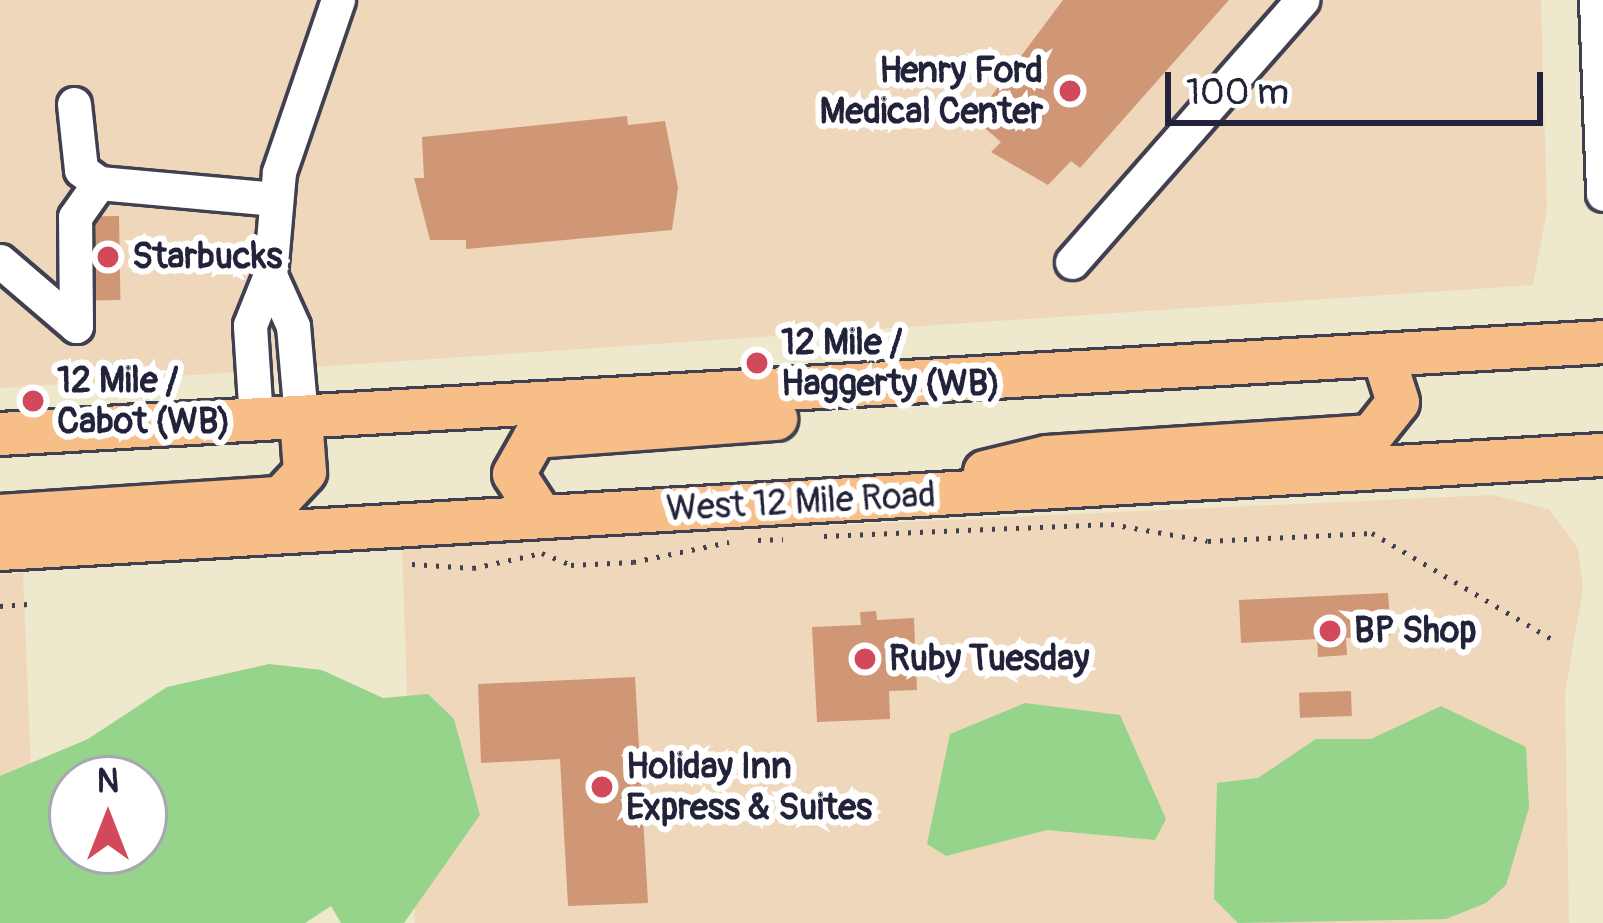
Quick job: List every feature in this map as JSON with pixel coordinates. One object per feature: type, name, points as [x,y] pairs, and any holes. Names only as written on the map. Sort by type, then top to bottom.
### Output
[{"type":"main road","points":[[0,434],[1603,342]]},
{"type":"main road","points":[[885,497],[1047,457],[1371,436],[1398,402],[1384,355]]},
{"type":"main road","points":[[542,517],[514,475],[519,453],[546,433],[864,413],[897,382]]},
{"type":"main road","points":[[0,516],[281,498],[305,472],[301,417]]},
{"type":"main road","name":"West 12 Mile Road","points":[[0,549],[1603,455]]},
{"type":"street","points":[[256,419],[250,325],[270,275],[275,200],[296,106],[338,0]]},
{"type":"street","points":[[1072,262],[1302,0]]},
{"type":"street","points":[[1596,0],[1603,194]]},
{"type":"street","points":[[74,104],[81,170],[99,183],[208,189],[275,200]]},
{"type":"street","points":[[0,261],[76,326],[76,218],[99,183]]},
{"type":"street","points":[[270,275],[293,326],[301,417]]},
{"type":"path","points":[[807,537],[1111,524],[1208,541],[1372,533],[1554,640]]},
{"type":"path","points":[[412,564],[473,568],[542,553],[571,565],[633,562],[791,538]]},
{"type":"path","points":[[0,606],[32,604]]},
{"type":"shaded area","points":[[0,0],[1541,0],[1547,210],[1533,285],[0,388]]},
{"type":"shaded area","points":[[1492,495],[1549,509],[1578,549],[1583,588],[1565,694],[1569,923],[415,923],[402,545]]},
{"type":"shaded area","points":[[23,573],[37,923],[0,923],[0,574]]},
{"type":"green space","points":[[269,664],[322,670],[383,698],[428,694],[454,719],[480,815],[404,923],[341,923],[331,906],[305,923],[0,923],[0,776],[48,756],[48,875],[168,875],[168,755],[50,755],[88,739],[167,687]]},
{"type":"green space","points":[[1025,703],[1120,715],[1166,819],[1155,840],[1047,830],[946,856],[927,844],[950,734]]},
{"type":"green space","points":[[1441,706],[1526,747],[1529,808],[1506,885],[1486,903],[1446,919],[1238,923],[1214,899],[1217,783],[1258,778],[1316,739],[1371,739]]},
{"type":"building","name":"Henry Ford Medical Center","points":[[1063,0],[1229,0],[1080,168],[1071,161],[1048,185],[991,152],[1001,142],[974,119]]},
{"type":"building","points":[[627,116],[628,125],[665,121],[678,188],[672,230],[466,249],[466,240],[430,240],[414,178],[424,178],[422,137]]},
{"type":"building","name":"Starbucks","points":[[119,216],[120,300],[90,301],[89,217]]},
{"type":"building","points":[[1388,593],[1391,635],[1346,638],[1347,655],[1318,657],[1317,639],[1241,643],[1239,600]]},
{"type":"building","name":"Ruby Tuesday","points":[[876,611],[877,620],[914,618],[917,690],[889,691],[890,719],[817,722],[812,627],[861,625],[860,612]]},
{"type":"building","name":"Holiday Inn Express & Suites","points":[[635,677],[648,903],[568,906],[560,759],[481,763],[478,684]]},
{"type":"building","points":[[1351,691],[1352,716],[1300,718],[1299,693]]},
{"type":"place","name":"Henry Ford Medical Center","points":[[1070,91]]},
{"type":"place","name":"Starbucks","points":[[108,257]]},
{"type":"place","name":"12 Mile / Haggerty (WB)","points":[[757,363]]},
{"type":"place","name":"12 Mile / Cabot (WB)","points":[[33,401]]},
{"type":"place","name":"BP Shop","points":[[1330,631]]},
{"type":"place","name":"Ruby Tuesday","points":[[865,659]]},
{"type":"place","name":"Holiday Inn Express & Suites","points":[[602,787]]}]
